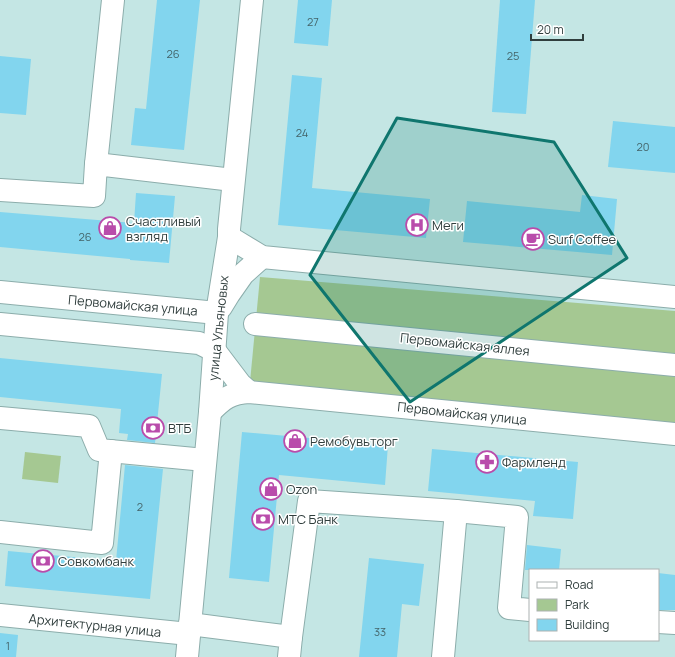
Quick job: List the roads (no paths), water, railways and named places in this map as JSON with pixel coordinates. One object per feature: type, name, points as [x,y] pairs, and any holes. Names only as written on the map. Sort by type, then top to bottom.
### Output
[{"type":"main road","points":[[0,190],[94,196],[113,0]]},
{"type":"main road","name":"улица Ульяновых","points":[[187,657],[210,412],[217,313],[229,237],[233,180],[252,0]]},
{"type":"main road","points":[[96,164],[233,180]]},
{"type":"main road","points":[[229,237],[262,257],[675,298]]},
{"type":"main road","points":[[217,313],[243,274],[262,257]]},
{"type":"main road","name":"Первомайская улица","points":[[0,292],[217,313]]},
{"type":"main road","points":[[0,324],[199,343],[215,351],[240,384],[249,392]]},
{"type":"main road","name":"Первомайская аллея","points":[[255,324],[675,365]]},
{"type":"main road","name":"Первомайская улица","points":[[210,412],[217,404],[228,397],[238,392],[249,392],[675,434]]},
{"type":"main road","points":[[0,418],[89,426],[99,450],[205,460]]},
{"type":"main road","points":[[0,532],[102,542],[111,451]]},
{"type":"main road","points":[[290,647],[309,501],[456,511],[517,517],[509,608],[529,610]]},
{"type":"main road","points":[[443,657],[456,511]]},
{"type":"main road","name":"Архитектурная улица","points":[[0,615],[190,629],[290,647]]},
{"type":"main road","points":[[659,622],[675,623]]},
{"type":"place","name":"Меги","points":[[417,225]]},
{"type":"place","name":"Счастливый взгляд","points":[[110,228]]},
{"type":"place","name":"Surf Coffee","points":[[533,239]]},
{"type":"place","name":"ВТБ","points":[[153,428]]},
{"type":"place","name":"Ремобувьторг","points":[[295,441]]},
{"type":"place","name":"Фармленд","points":[[487,462]]},
{"type":"place","name":"Ozon","points":[[271,489]]},
{"type":"place","name":"МТС Банк","points":[[263,519]]},
{"type":"place","name":"Совкомбанк","points":[[43,561]]}]
